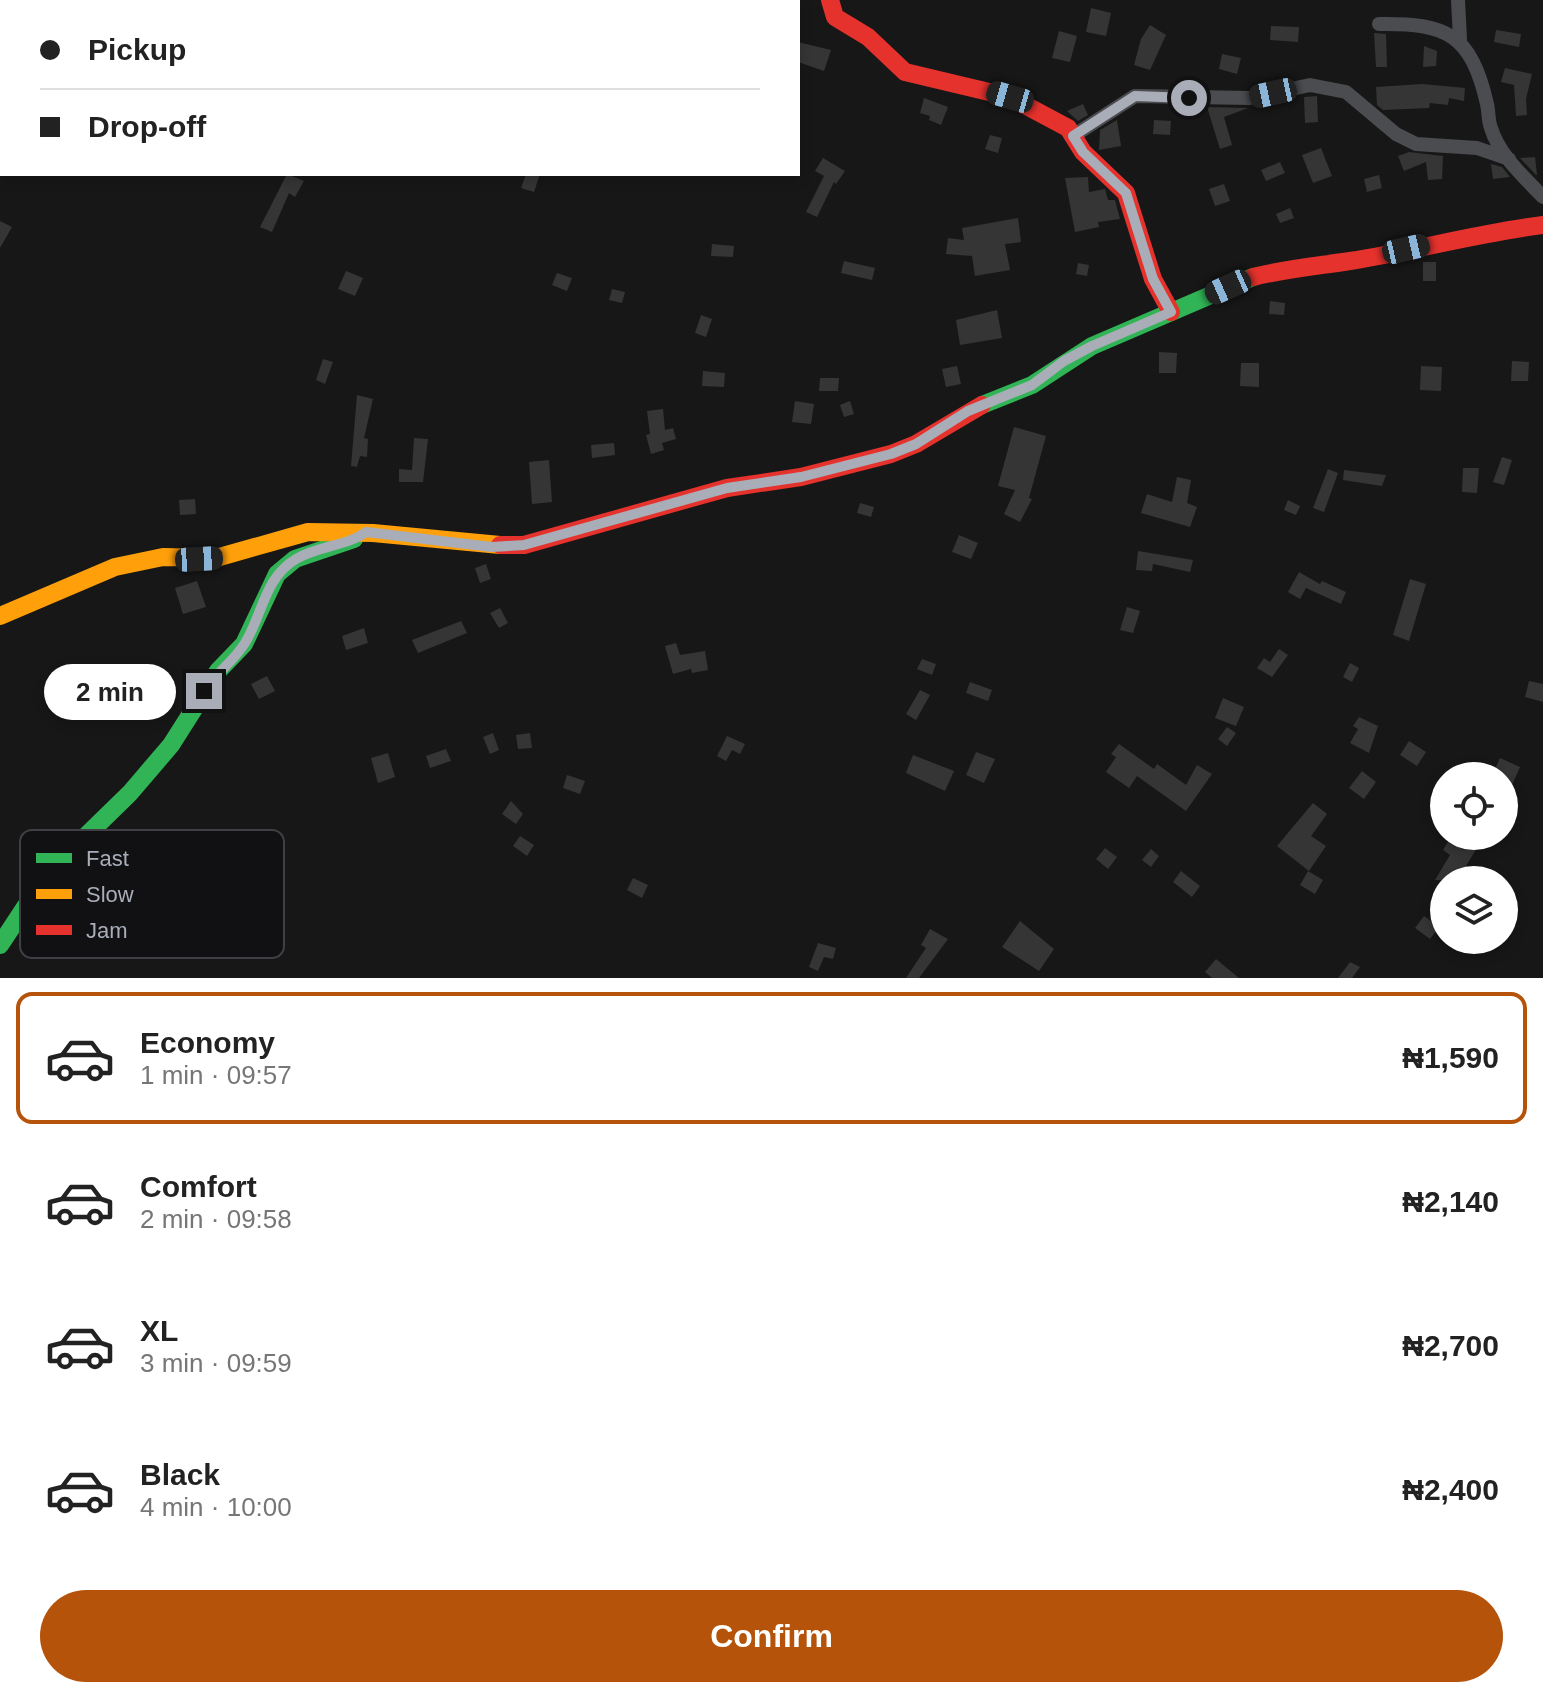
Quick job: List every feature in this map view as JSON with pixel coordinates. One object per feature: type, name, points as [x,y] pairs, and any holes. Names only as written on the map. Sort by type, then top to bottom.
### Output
[{"type":"street","points":[[830,0],[835,17],[868,37],[905,72],[1010,97],[1068,128],[1083,152],[1126,193],[1153,279],[1171,312]]},
{"type":"street","points":[[1458,0],[1460,39],[1480,82],[1491,129],[1509,159],[1543,197]]},
{"type":"street","points":[[1379,24],[1447,30],[1460,39]]},
{"type":"street","points":[[1073,136],[1135,96],[1250,98],[1310,85],[1346,92],[1396,134],[1416,144],[1477,148],[1509,159]]},
{"type":"street","points":[[0,616],[43,596],[136,563],[155,558],[217,558],[298,533],[366,532],[492,547],[524,545],[727,488],[801,477],[891,454],[916,444],[968,411],[1032,385],[1064,361],[1092,346],[1274,270],[1349,261],[1487,232],[1543,225]]},
{"type":"street","points":[[92,830],[130,793],[171,745],[218,671],[244,644],[277,574],[295,559],[342,541],[357,539],[366,532]]},
{"type":"street","points":[[0,945],[20,915]]},
{"type":"building","points":[[1091,8],[1111,13],[1106,36],[1086,32]]},
{"type":"building","points":[[1150,25],[1166,35],[1150,70],[1134,65],[1141,39]]},
{"type":"building","points":[[1271,26],[1299,27],[1298,42],[1270,40]]},
{"type":"building","points":[[1496,30],[1521,34],[1519,47],[1494,42]]},
{"type":"building","points":[[1059,31],[1077,36],[1070,62],[1052,58]]},
{"type":"building","points":[[1374,33],[1386,34],[1387,67],[1376,67]]},
{"type":"building","points":[[800,42],[831,50],[824,71],[800,63]]},
{"type":"building","points":[[1424,46],[1437,51],[1436,66],[1423,67]]},
{"type":"building","points":[[1222,54],[1241,58],[1237,74],[1219,69]]},
{"type":"building","points":[[1505,68],[1532,74],[1526,99],[1527,115],[1516,116],[1514,85],[1501,82]]},
{"type":"building","points":[[1422,84],[1465,88],[1464,101],[1449,98],[1448,105],[1430,103],[1429,108],[1383,110],[1377,105],[1376,87]]},
{"type":"building","points":[[1317,96],[1318,122],[1305,123],[1304,97]]},
{"type":"building","points":[[924,98],[948,107],[941,125],[920,113]]},
{"type":"building","points":[[1083,104],[1088,115],[1078,121],[1067,111]]},
{"type":"building","points":[[1207,107],[1248,108],[1224,117],[1232,145],[1220,149]]},
{"type":"building","points":[[1117,120],[1121,146],[1099,150],[1100,130]]},
{"type":"building","points":[[1154,120],[1171,121],[1170,135],[1153,134]]},
{"type":"building","points":[[990,135],[1002,138],[998,153],[985,149]]},
{"type":"building","points":[[1321,148],[1332,176],[1313,183],[1302,155]]},
{"type":"building","points":[[1409,152],[1443,156],[1442,179],[1428,180],[1426,162],[1404,171],[1398,156]]},
{"type":"building","points":[[1535,157],[1537,175],[1520,158]]},
{"type":"building","points":[[823,158],[845,171],[836,184],[834,182],[817,217],[806,212],[824,176],[815,171]]},
{"type":"building","points":[[1280,162],[1285,173],[1266,181],[1261,170]]},
{"type":"building","points":[[1491,164],[1502,167],[1510,177],[1493,179]]},
{"type":"building","points":[[1379,175],[1382,188],[1367,192],[1364,179]]},
{"type":"building","points":[[286,176],[304,181],[295,197],[289,193],[272,232],[260,227]]},
{"type":"building","points":[[525,176],[539,176],[534,192],[521,188]]},
{"type":"building","points":[[1088,177],[1089,192],[1105,189],[1108,200],[1115,200],[1120,219],[1098,222],[1099,227],[1075,232],[1065,178]]},
{"type":"building","points":[[1224,184],[1230,201],[1215,206],[1209,189]]},
{"type":"building","points":[[1290,208],[1294,218],[1280,223],[1276,214]]},
{"type":"building","points":[[1018,218],[1021,242],[1005,244],[1010,270],[975,276],[972,256],[946,254],[948,238],[964,240],[962,228]]},
{"type":"building","points":[[0,221],[12,227],[0,248]]},
{"type":"building","points":[[712,244],[734,246],[733,257],[711,256]]},
{"type":"building","points":[[844,261],[875,268],[872,280],[841,273]]},
{"type":"building","points":[[1423,262],[1436,262],[1436,281],[1423,281]]},
{"type":"building","points":[[1078,263],[1089,265],[1087,276],[1076,274]]},
{"type":"building","points":[[346,271],[363,278],[355,296],[338,289]]},
{"type":"building","points":[[557,273],[572,278],[567,291],[552,285]]},
{"type":"building","points":[[612,289],[625,292],[622,303],[609,300]]},
{"type":"building","points":[[1270,301],[1285,303],[1284,315],[1269,314]]},
{"type":"building","points":[[997,310],[1002,338],[960,345],[956,320]]},
{"type":"building","points":[[701,315],[712,319],[706,337],[695,333]]},
{"type":"building","points":[[1159,352],[1177,353],[1176,373],[1159,373]]},
{"type":"building","points":[[323,359],[333,362],[325,384],[316,380]]},
{"type":"building","points":[[1512,361],[1529,362],[1528,381],[1511,381]]},
{"type":"building","points":[[1241,363],[1259,363],[1259,387],[1240,386]]},
{"type":"building","points":[[957,366],[961,384],[946,387],[942,369]]},
{"type":"building","points":[[1421,366],[1442,367],[1441,391],[1420,390]]},
{"type":"building","points":[[703,371],[725,373],[724,387],[702,386]]},
{"type":"building","points":[[820,378],[839,378],[838,391],[819,391]]},
{"type":"building","points":[[357,395],[373,399],[364,438],[368,439],[367,457],[360,456],[357,467],[351,466]]},
{"type":"building","points":[[795,401],[814,404],[811,424],[792,422]]},
{"type":"building","points":[[850,401],[854,414],[844,417],[840,405]]},
{"type":"building","points":[[663,409],[665,430],[673,428],[676,439],[662,443],[664,450],[651,454],[646,435],[650,434],[647,411]]},
{"type":"building","points":[[1014,427],[1046,436],[1029,498],[1032,499],[1020,522],[1004,514],[1015,490],[998,486]]},
{"type":"building","points":[[414,438],[428,439],[423,482],[399,482],[399,469],[412,470]]},
{"type":"building","points":[[614,443],[615,455],[592,458],[591,445]]},
{"type":"building","points":[[1502,457],[1512,460],[1504,485],[1493,482]]},
{"type":"building","points":[[549,460],[552,502],[532,504],[529,462]]},
{"type":"building","points":[[1463,468],[1479,468],[1477,493],[1462,492]]},
{"type":"building","points":[[1328,469],[1338,473],[1324,512],[1313,508]]},
{"type":"building","points":[[1344,470],[1386,475],[1382,486],[1343,480]]},
{"type":"building","points":[[1177,477],[1191,480],[1187,503],[1197,507],[1190,527],[1141,513],[1147,494],[1172,502]]},
{"type":"building","points":[[195,499],[196,514],[180,515],[179,500]]},
{"type":"building","points":[[1288,500],[1300,506],[1296,515],[1284,510]]},
{"type":"building","points":[[860,503],[874,507],[871,517],[857,513]]},
{"type":"building","points":[[959,535],[978,543],[971,559],[952,552]]},
{"type":"building","points":[[1138,551],[1193,560],[1190,572],[1153,564],[1152,571],[1136,570]]},
{"type":"building","points":[[486,564],[491,579],[480,583],[475,568]]},
{"type":"building","points":[[1299,572],[1320,584],[1322,581],[1346,592],[1341,604],[1306,588],[1300,599],[1288,592]]},
{"type":"building","points":[[1410,579],[1426,584],[1409,641],[1393,635]]},
{"type":"building","points":[[197,581],[206,607],[183,614],[175,588]]},
{"type":"building","points":[[1127,607],[1140,611],[1133,633],[1120,630]]},
{"type":"building","points":[[500,608],[508,623],[499,628],[490,613]]},
{"type":"building","points":[[461,621],[467,633],[418,653],[412,640]]},
{"type":"building","points":[[364,628],[368,643],[346,650],[342,636]]},
{"type":"building","points":[[676,643],[680,655],[705,651],[708,670],[692,673],[691,669],[673,674],[665,646]]},
{"type":"building","points":[[1279,649],[1288,655],[1272,677],[1257,668],[1264,658],[1270,662]]},
{"type":"building","points":[[922,659],[936,664],[932,675],[917,669]]},
{"type":"building","points":[[1350,663],[1359,668],[1352,682],[1343,677]]},
{"type":"building","points":[[267,676],[275,691],[259,699],[251,684]]},
{"type":"building","points":[[1529,681],[1543,684],[1543,702],[1525,697]]},
{"type":"building","points":[[970,682],[992,690],[988,701],[966,693]]},
{"type":"building","points":[[920,690],[930,695],[916,720],[906,714]]},
{"type":"building","points":[[1223,698],[1244,707],[1236,726],[1215,718]]},
{"type":"building","points":[[1359,717],[1378,726],[1369,753],[1350,743],[1358,729],[1353,726]]},
{"type":"building","points":[[1227,727],[1236,733],[1227,746],[1218,739]]},
{"type":"building","points":[[493,733],[499,750],[490,754],[483,737]]},
{"type":"building","points":[[530,733],[532,748],[518,749],[516,735]]},
{"type":"building","points":[[727,736],[745,744],[740,754],[732,750],[726,761],[717,756]]},
{"type":"building","points":[[1409,741],[1426,752],[1417,766],[1400,755]]},
{"type":"building","points":[[1119,744],[1154,769],[1157,764],[1186,785],[1197,765],[1212,774],[1186,811],[1137,776],[1129,788],[1106,772],[1116,757],[1111,754]]},
{"type":"building","points":[[446,749],[451,761],[430,768],[426,756]]},
{"type":"building","points":[[976,752],[995,759],[984,783],[966,775]]},
{"type":"building","points":[[388,753],[395,777],[378,783],[371,758]]},
{"type":"building","points":[[913,755],[954,771],[945,791],[906,773]]},
{"type":"building","points":[[1362,771],[1376,782],[1364,799],[1349,788]]},
{"type":"building","points":[[567,775],[585,781],[580,794],[563,788]]},
{"type":"building","points":[[511,801],[523,814],[516,824],[502,814]]},
{"type":"building","points":[[1313,803],[1327,814],[1311,836],[1326,846],[1309,871],[1277,846]]},
{"type":"building","points":[[520,836],[534,845],[527,856],[513,846]]},
{"type":"building","points":[[1105,848],[1117,857],[1108,869],[1096,859]]},
{"type":"building","points":[[1151,849],[1159,856],[1151,867],[1142,860]]},
{"type":"building","points":[[1443,850],[1476,850],[1466,866],[1443,866],[1450,855]]},
{"type":"building","points":[[1181,871],[1200,886],[1192,897],[1173,882]]},
{"type":"building","points":[[1308,871],[1323,880],[1315,894],[1300,885]]},
{"type":"building","points":[[633,878],[648,885],[642,898],[627,890]]},
{"type":"building","points":[[1424,916],[1430,920],[1430,939],[1415,928]]},
{"type":"building","points":[[1020,921],[1054,949],[1039,971],[1002,947]]},
{"type":"building","points":[[930,929],[948,939],[919,978],[906,978],[926,948],[921,945]]},
{"type":"building","points":[[818,943],[836,948],[833,959],[824,957],[818,971],[809,967]]},
{"type":"building","points":[[1216,959],[1239,978],[1212,978],[1205,972]]},
{"type":"building","points":[[1350,962],[1360,967],[1352,978],[1338,978]]},
{"type":"traffic: fast","points":[[982,405],[1032,385],[1092,346],[1253,277]]},
{"type":"traffic: fast","points":[[92,830],[130,793],[171,745],[218,671],[244,644],[277,574],[295,559],[354,539]]},
{"type":"traffic: fast","points":[[0,945],[20,915]]},
{"type":"traffic: slow","points":[[0,616],[115,567],[163,557],[216,558],[308,532],[373,533],[500,545]]},
{"type":"traffic: jam","points":[[830,0],[835,17],[868,37],[905,72],[1010,97],[1068,128],[1083,152],[1126,193],[1153,279],[1171,312]]},
{"type":"traffic: jam","points":[[1253,277],[1543,225]]},
{"type":"traffic: jam","points":[[500,545],[524,545],[727,488],[801,477],[891,454],[916,444],[982,405]]},
{"type":"route","points":[[204,691],[244,644],[277,574],[295,559],[318,549],[357,539],[366,532],[492,547],[524,545],[727,488],[801,477],[891,454],[916,444],[968,411],[1032,385],[1064,361],[1092,346],[1171,312],[1153,279],[1126,193],[1104,168],[1083,152],[1073,136],[1135,96],[1189,98]]}]
